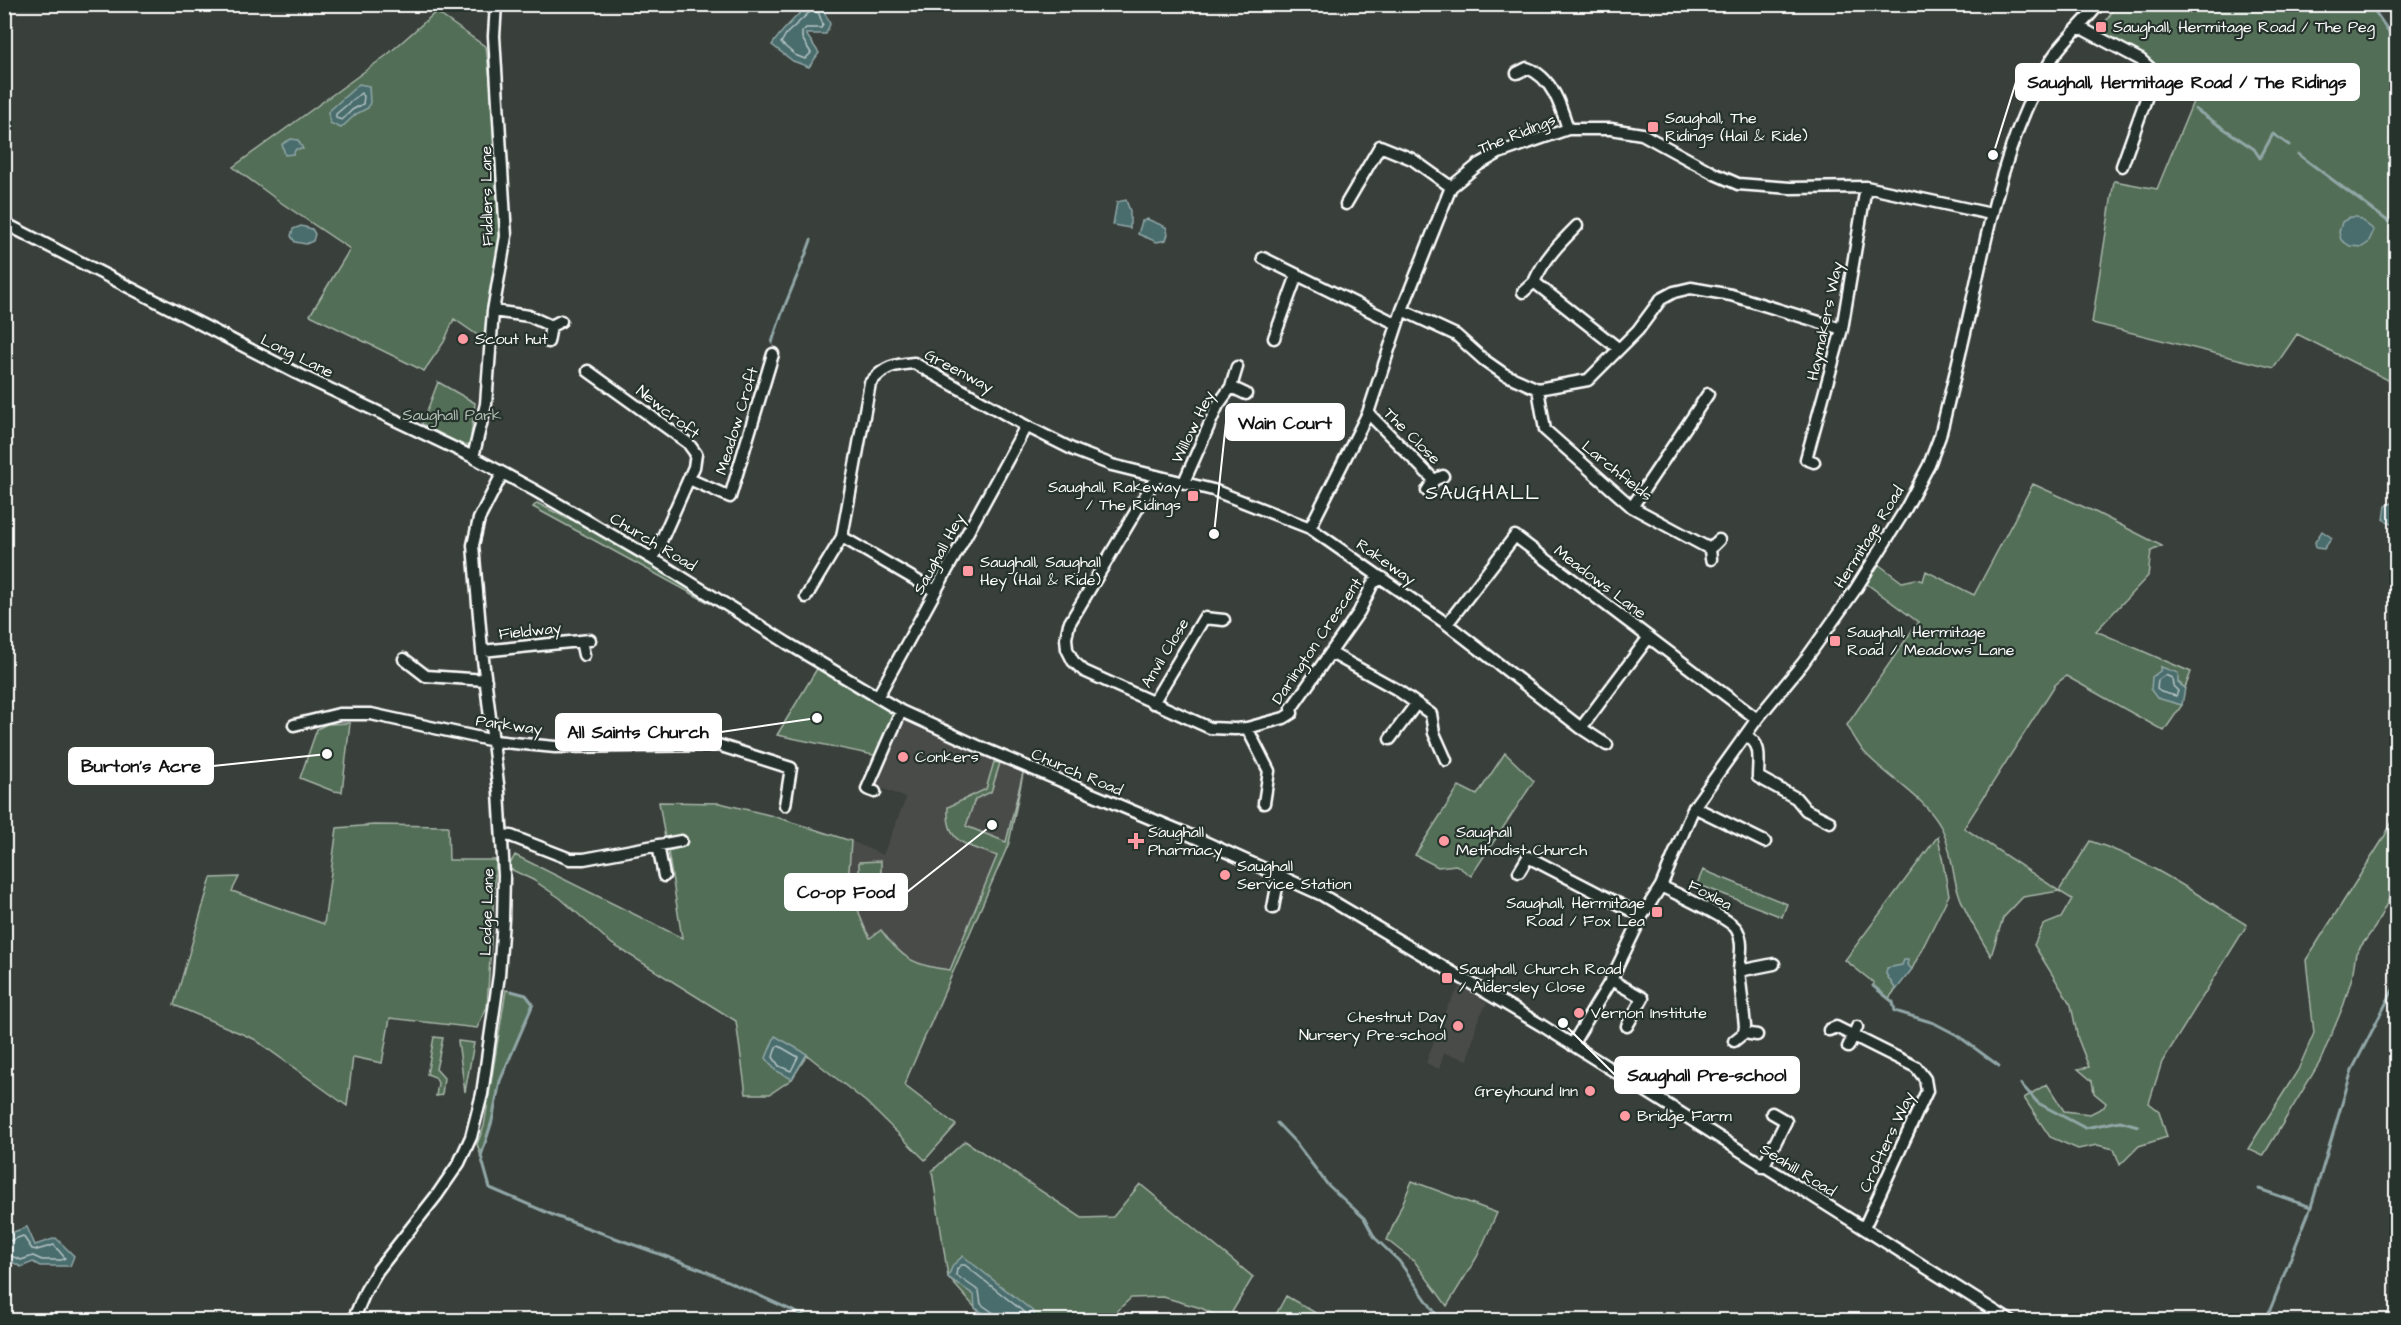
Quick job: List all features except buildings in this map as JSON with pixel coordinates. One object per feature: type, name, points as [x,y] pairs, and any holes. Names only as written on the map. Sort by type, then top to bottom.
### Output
[{"type":"street","name":"Fiddlers Lane","points":[[473,456],[486,404],[493,310],[506,236],[494,36],[496,4]]},
{"type":"street","name":"Hermitage Road","points":[[1572,1045],[1611,980],[1642,916],[1661,886],[1695,807],[1757,719],[1803,663],[1855,590],[1905,510],[1929,465],[1940,436],[1991,214],[2008,155],[2026,106],[2062,45],[2098,4]]},
{"type":"street","points":[[2079,27],[2141,60],[2151,69],[2152,82],[2122,166]]},
{"type":"street","points":[[1523,66],[1537,72],[1550,86],[1562,108],[1568,129]]},
{"type":"street","name":"The Ridings","points":[[1311,528],[1368,412],[1402,310],[1451,187],[1478,165],[1498,153],[1568,129],[1611,129],[1642,134],[1738,184],[1790,188],[1866,187],[1991,214]]},
{"type":"street","points":[[1346,198],[1380,146],[1412,159],[1451,187]]},
{"type":"street","name":"Haymakers Way","points":[[1806,459],[1842,329],[1866,187]]},
{"type":"street","name":"Long Lane","points":[[4,223],[296,373],[473,456],[578,514]]},
{"type":"street","points":[[1523,292],[1534,282],[1551,252],[1577,226]]},
{"type":"street","points":[[1263,258],[1397,324]]},
{"type":"street","points":[[1274,338],[1276,321],[1297,275]]},
{"type":"street","points":[[1534,282],[1619,349]]},
{"type":"street","points":[[1402,310],[1456,335],[1504,374],[1538,389],[1588,380],[1638,330],[1661,298],[1691,288],[1731,295],[1842,329]]},
{"type":"street","points":[[493,310],[556,323],[548,342]]},
{"type":"street","name":"Meadow Croft","points":[[689,479],[730,501],[773,354]]},
{"type":"street","name":"Greenway","points":[[806,597],[842,537],[870,383],[880,372],[893,364],[914,363],[1026,426],[1103,462],[1152,475]]},
{"type":"street","name":"Willow Hey","points":[[1184,482],[1204,432],[1218,405],[1231,387],[1237,367]]},
{"type":"street","name":"Newcroft","points":[[588,371],[692,447],[696,453],[694,467],[653,559]]},
{"type":"street","name":"Willow Hey","points":[[1231,387],[1246,393]]},
{"type":"street","name":"Larchfields","points":[[1538,389],[1545,430],[1632,507],[1710,554],[1719,540]]},
{"type":"street","points":[[1632,507],[1708,394]]},
{"type":"street","name":"The Close","points":[[1368,412],[1439,478],[1427,491]]},
{"type":"street","name":"Saughall Hey","points":[[878,696],[1026,426]]},
{"type":"street","name":"Lodge Lane","points":[[353,1320],[371,1281],[452,1174],[466,1149],[474,1128],[482,1094],[500,967],[503,920],[502,835],[473,545],[479,519],[502,474]]},
{"type":"street","name":"Rakeway","points":[[1152,475],[1213,490],[1311,528],[1447,624],[1581,728],[1607,745]]},
{"type":"street","name":"Darlington Crescent","points":[[1152,475],[1069,624],[1066,638],[1067,649],[1072,661],[1084,671],[1153,703],[1210,728],[1248,728],[1284,718],[1292,712],[1291,709],[1359,612],[1373,583],[1383,578]]},
{"type":"street","name":"Church Road","points":[[578,514],[901,711],[980,747],[1185,833],[1333,901],[1435,960],[1572,1045]]},
{"type":"street","name":"Meadows Lane","points":[[1447,624],[1515,536],[1757,719]]},
{"type":"street","points":[[842,537],[935,591]]},
{"type":"street","name":"Anvil Close","points":[[1153,703],[1200,614],[1224,620]]},
{"type":"street","points":[[1581,728],[1649,637]]},
{"type":"street","name":"Fieldway","points":[[482,651],[586,640],[584,655]]},
{"type":"street","points":[[1331,653],[1396,689],[1431,714],[1434,732],[1446,760]]},
{"type":"street","points":[[404,659],[426,676],[486,680]]},
{"type":"street","points":[[1390,738],[1419,706]]},
{"type":"street","points":[[867,789],[901,711]]},
{"type":"street","name":"Parkway","points":[[294,725],[339,714],[372,714],[494,741],[555,747],[718,745],[791,768],[784,805]]},
{"type":"street","points":[[1248,728],[1269,771],[1264,803]]},
{"type":"street","points":[[1745,736],[1753,739],[1757,744],[1758,777],[1796,798],[1806,810],[1830,822]]},
{"type":"street","points":[[1695,807],[1765,842]]},
{"type":"street","points":[[502,835],[511,836],[570,859],[584,859],[681,841]]},
{"type":"street","points":[[658,845],[664,876]]},
{"type":"street","points":[[1519,872],[1531,852],[1642,916]]},
{"type":"street","points":[[1273,908],[1279,876]]},
{"type":"street","name":"Foxlea","points":[[1661,886],[1725,918],[1737,927],[1742,941],[1740,971],[1745,1012],[1744,1033]]},
{"type":"street","points":[[1740,971],[1774,964]]},
{"type":"street","points":[[1611,980],[1643,998],[1627,1026]]},
{"type":"street","name":"Crofters Way","points":[[1835,1025],[1856,1032],[1916,1066],[1925,1079],[1927,1091],[1864,1228]]},
{"type":"street","points":[[1848,1047],[1856,1032]]},
{"type":"street","points":[[1734,1041],[1744,1033],[1757,1035]]},
{"type":"street","name":"Seahill Road","points":[[1572,1045],[2010,1320]]},
{"type":"street","points":[[1763,1167],[1786,1121],[1772,1113]]},
{"type":"shaded area","points":[[902,718],[1025,774],[1009,843],[927,1036],[787,821],[851,841],[883,855],[906,798],[877,786]]},
{"type":"shaded area","name":"Chestnut Day Nursery Pre-school","points":[[1460,986],[1487,1003],[1477,1022],[1468,1060],[1444,1053],[1439,1069],[1426,1063],[1446,1009]]},
{"type":"green space","points":[[2116,5],[2370,5],[2396,42],[2396,384],[2297,334],[2274,368],[2092,323],[2114,181],[2157,189],[2199,87],[2097,36]]},
{"type":"green space","points":[[436,12],[486,47],[493,103],[501,230],[483,339],[454,319],[444,342],[424,371],[310,315],[350,249],[233,167],[387,55]]},
{"type":"green space","name":"Saughall Park","points":[[438,382],[475,403],[470,444],[464,446],[422,424]]},
{"type":"green space","points":[[2033,484],[2162,546],[2151,551],[2148,576],[2096,631],[2191,672],[2185,688],[2161,667],[2157,697],[2182,705],[2164,731],[2066,676],[2055,685],[1964,828],[2059,891],[2023,897],[2003,918],[1991,956],[1961,900],[1948,844],[1942,829],[1917,798],[1864,752],[1847,725],[1918,622],[1867,584],[1878,564],[1902,582],[1916,579],[1923,581],[1926,571],[1974,595]]},
{"type":"green space","points":[[537,503],[568,519],[580,521],[706,597],[709,603],[533,507]]},
{"type":"green space","points":[[818,667],[896,713],[878,756],[777,735]]},
{"type":"green space","points":[[350,723],[342,792],[333,791],[300,778],[317,729],[327,724]]},
{"type":"green space","points":[[1505,753],[1534,781],[1471,876],[1456,865],[1438,867],[1415,855],[1459,786],[1477,795]]},
{"type":"green space","points":[[994,762],[1000,763],[991,792],[975,799],[966,826],[1006,842],[1023,773],[1009,843],[904,1085],[956,1125],[925,1160],[866,1102],[807,1055],[792,1079],[770,1094],[746,1094],[736,1021],[612,944],[560,898],[533,880],[508,868],[515,855],[682,938],[668,851],[682,847],[680,835],[665,838],[659,802],[720,803],[773,816],[851,841],[848,885],[855,885],[859,913],[870,938],[881,930],[896,948],[910,959],[927,966],[950,970],[997,856],[967,845],[954,836],[948,820],[948,807],[986,789]]},
{"type":"green space","points":[[2396,814],[2396,885],[2375,927],[2356,953],[2344,1004],[2320,1062],[2263,1156],[2248,1149],[2298,1070],[2314,1033],[2306,960],[2383,839]]},
{"type":"green space","points":[[374,825],[448,826],[449,860],[496,860],[487,1007],[477,1028],[390,1018],[382,1063],[353,1057],[347,1106],[254,1039],[174,1005],[211,878],[239,877],[232,891],[324,924],[337,828]]},
{"type":"green space","points":[[1938,836],[1949,895],[1912,969],[1889,998],[1845,960]]},
{"type":"green space","points":[[2090,841],[2151,867],[2247,925],[2162,1062],[2149,1103],[2159,1111],[2167,1137],[2139,1146],[2120,1165],[2114,1149],[2097,1145],[2078,1149],[2050,1137],[2024,1098],[2047,1084],[2064,1111],[2090,1114],[2104,1107],[2106,1103],[2094,1093],[2092,1081],[2078,1069],[2089,1067],[2078,1039],[2071,1005],[2034,945],[2043,925],[2061,918],[2072,899],[2059,891]]},
{"type":"green space","points":[[881,861],[881,905],[859,906],[859,862]]},
{"type":"green space","points":[[1703,870],[1787,904],[1782,917],[1697,884]]},
{"type":"green space","points":[[506,990],[526,995],[533,1004],[500,1081],[492,1121],[481,1156],[477,1144],[484,1126]]},
{"type":"green space","points":[[434,1037],[443,1038],[436,1069],[444,1078],[442,1095],[436,1096],[438,1083],[435,1077],[427,1074]]},
{"type":"green space","points":[[458,1041],[474,1043],[465,1092]]},
{"type":"green space","points":[[965,1141],[1082,1218],[1113,1217],[1140,1184],[1253,1277],[1232,1312],[1244,1320],[1225,1320],[1201,1308],[1163,1297],[1131,1298],[1107,1320],[986,1320],[948,1277],[932,1171]]},
{"type":"green space","points":[[1412,1181],[1497,1213],[1477,1257],[1447,1306],[1415,1262],[1387,1240]]},
{"type":"green space","points":[[1286,1296],[1328,1320],[1273,1320]]},
{"type":"water","points":[[807,5],[820,7],[830,24],[826,34],[806,34],[819,53],[809,67],[793,61],[772,45]]},
{"type":"water","points":[[359,84],[369,86],[368,108],[356,114],[341,128],[330,123],[328,112]]},
{"type":"water","points":[[291,139],[298,140],[303,149],[296,149],[293,154],[285,155],[282,144]]},
{"type":"water","points":[[1126,200],[1130,211],[1130,228],[1113,225],[1117,202]]},
{"type":"water","points":[[2350,217],[2357,217],[2374,230],[2368,243],[2362,247],[2350,246],[2341,240],[2339,232],[2342,222]]},
{"type":"water","points":[[1147,219],[1166,227],[1168,234],[1166,240],[1157,242],[1138,234],[1142,221]]},
{"type":"water","points":[[301,226],[312,229],[315,234],[313,241],[306,244],[295,242],[291,236],[293,229]]},
{"type":"water","points":[[2396,501],[2395,524],[2384,520],[2386,506]]},
{"type":"water","points":[[2322,531],[2332,538],[2324,549],[2316,548],[2315,542]]},
{"type":"water","points":[[2161,667],[2178,673],[2178,683],[2185,688],[2182,705],[2157,698],[2151,690],[2152,677],[2160,671]]},
{"type":"water","points":[[1904,960],[1908,960],[1907,965],[1912,969],[1896,990],[1886,974],[1887,968],[1902,965]]},
{"type":"water","points":[[775,1036],[807,1054],[792,1079],[775,1070],[766,1058]]},
{"type":"water","points":[[27,1227],[35,1245],[56,1238],[74,1256],[70,1266],[40,1266],[33,1262],[21,1267],[5,1258],[5,1239],[11,1233]]},
{"type":"water","points":[[963,1256],[1035,1313],[1030,1320],[995,1320],[975,1308],[974,1295],[948,1277],[953,1265]]},
{"type":"waterway","points":[[2370,4],[2396,42]]},
{"type":"waterway","points":[[2195,109],[2254,149],[2260,158],[2273,134],[2289,145]]},
{"type":"waterway","points":[[2298,154],[2389,222],[2396,220]]},
{"type":"waterway","points":[[772,343],[811,240]]},
{"type":"waterway","points":[[2266,1320],[2311,1207],[2352,1070],[2396,984]]},
{"type":"waterway","points":[[1873,986],[1893,1002],[1895,1011],[1934,1023],[1957,1035],[1999,1066]]},
{"type":"waterway","points":[[511,991],[526,995],[533,1004],[500,1081],[492,1121],[481,1156],[490,1188],[555,1216],[703,1270],[813,1320]]},
{"type":"waterway","points":[[2021,1084],[2038,1103],[2085,1128],[2120,1121],[2138,1126]]},
{"type":"waterway","points":[[1277,1123],[1296,1143],[1327,1184],[1364,1218],[1375,1238],[1399,1261],[1436,1314]]},
{"type":"waterway","points":[[2259,1189],[2311,1207]]},
{"type":"place","name":"Saughall, Hermitage Road / The Peg","points":[[2101,27]]},
{"type":"place","name":"Saughall, The Ridings (Hail & Ride)","points":[[1653,127]]},
{"type":"place","name":"Saughall, Hermitage Road / The Ridings","points":[[1993,155]]},
{"type":"place","name":"Scout hut","points":[[463,339]]},
{"type":"place","name":"Saughall, Rakeway / The Ridings","points":[[1193,496]]},
{"type":"place","name":"Wain Court","points":[[1214,534]]},
{"type":"place","name":"Saughall, Saughall Hey (Hail & Ride)","points":[[968,571]]},
{"type":"place","name":"Saughall, Hermitage Road / Meadows Lane","points":[[1835,641]]},
{"type":"place","name":"All Saints Church","points":[[817,718]]},
{"type":"place","name":"Burton’s Acre","points":[[327,754]]},
{"type":"place","name":"Conkers","points":[[903,757]]},
{"type":"place","name":"Co-op Food","points":[[992,825]]},
{"type":"place","name":"Saughall Pharmacy","points":[[1136,841]]},
{"type":"place","name":"Saughall Methodist Church","points":[[1444,841]]},
{"type":"place","name":"Saughall Service Station","points":[[1225,875]]},
{"type":"place","name":"Saughall, Hermitage Road / Fox Lea","points":[[1657,912]]},
{"type":"place","name":"Saughall, Church Road / Aldersley Close","points":[[1447,978]]},
{"type":"place","name":"Vernon Institute","points":[[1579,1013]]},
{"type":"place","name":"Saughall Pre-school","points":[[1563,1023]]},
{"type":"place","name":"Chestnut Day Nursery Pre-school","points":[[1458,1026]]},
{"type":"place","name":"Greyhound Inn","points":[[1590,1091]]},
{"type":"place","name":"Bridge Farm","points":[[1625,1116]]},
{"type":"district","name":"SAUGHALL","points":[[1483,493]]}]
